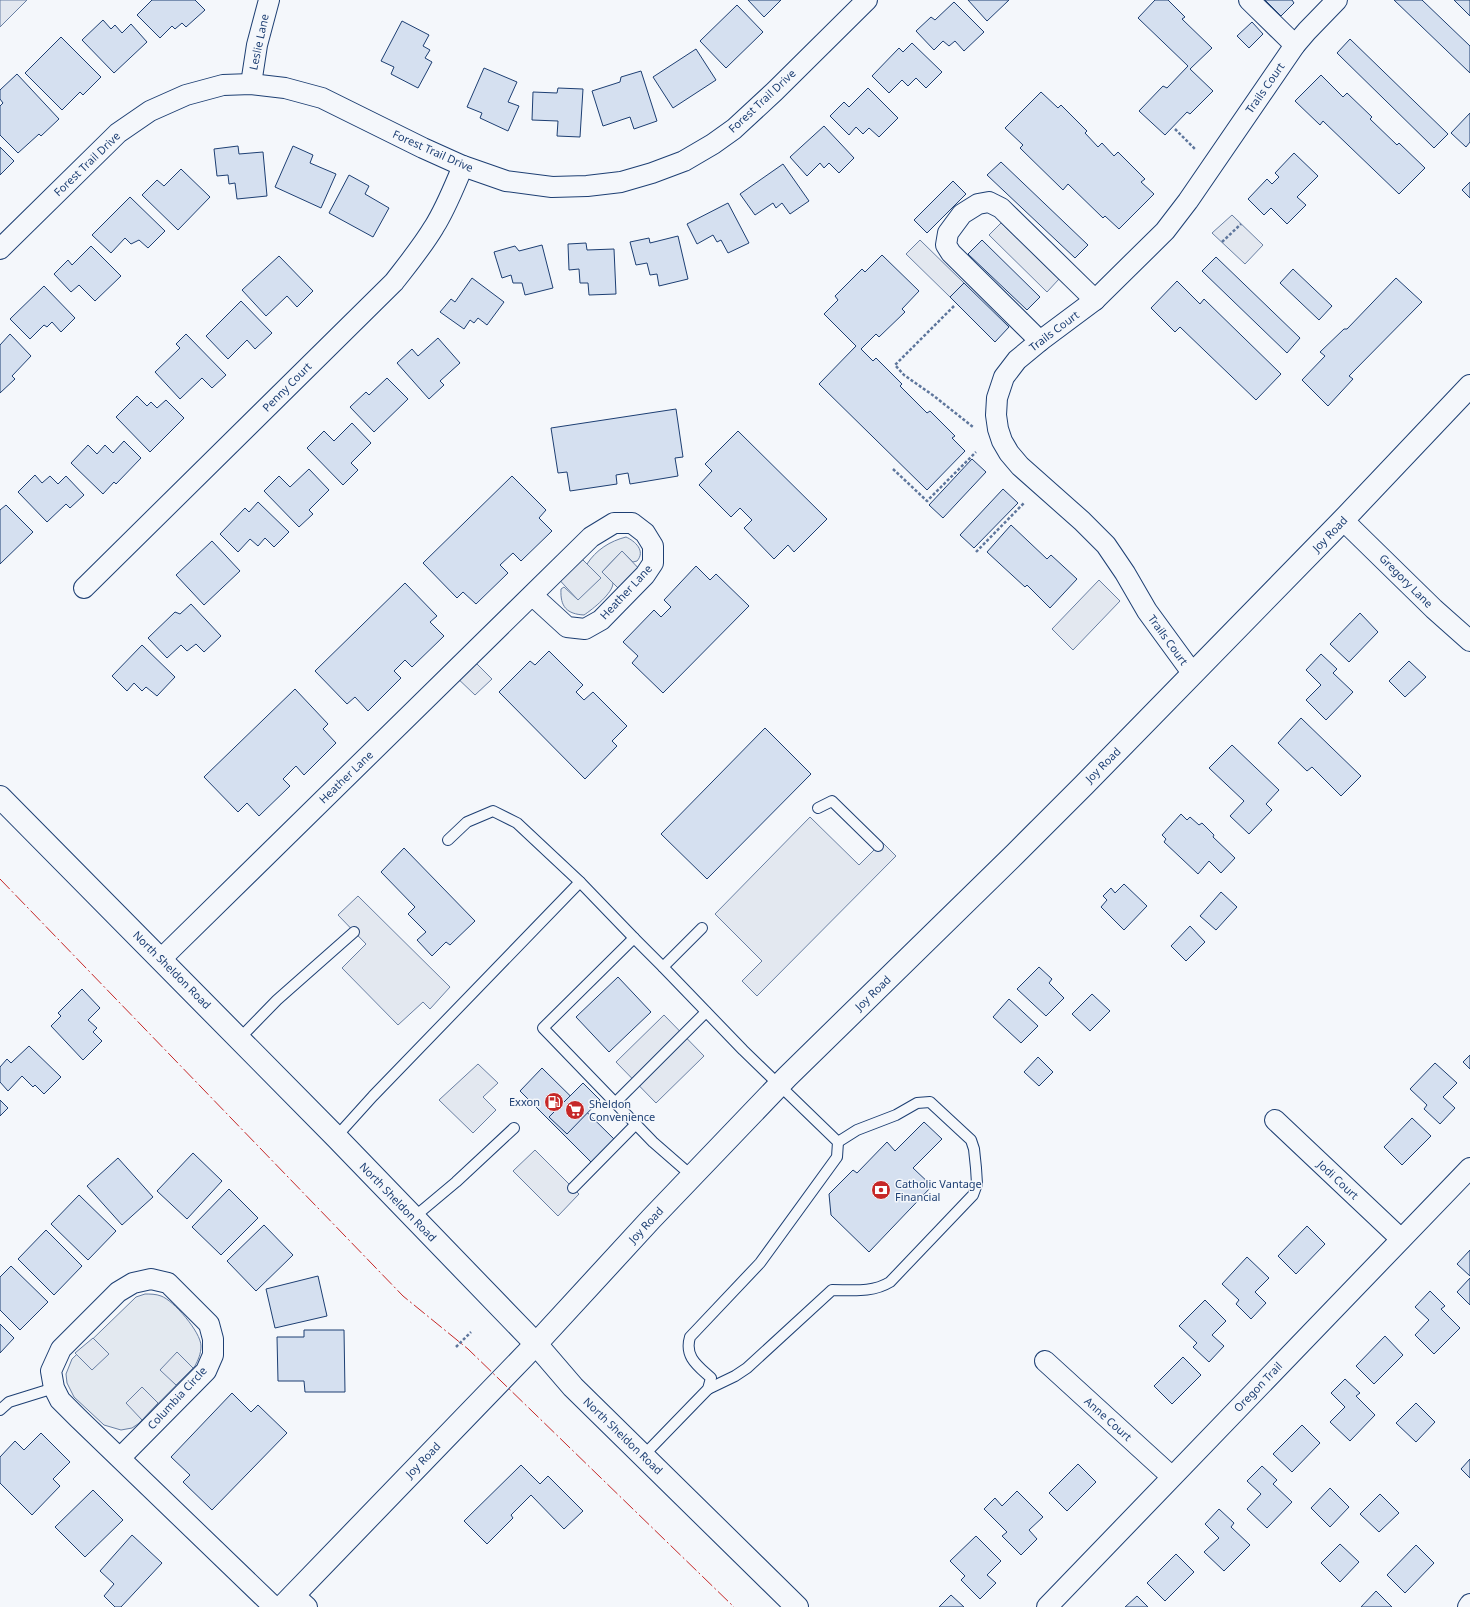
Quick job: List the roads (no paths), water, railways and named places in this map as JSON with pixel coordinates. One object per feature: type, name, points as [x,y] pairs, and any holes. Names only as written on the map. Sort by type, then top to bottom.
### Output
[{"type":"street","name":"Leslie Lane","points":[[251,84],[257,45],[269,0]]},
{"type":"street","name":"Forest Trail Drive","points":[[0,249],[118,133],[150,111],[186,95],[223,85],[251,84],[285,88],[322,98],[423,148],[463,166],[506,181],[552,187],[587,186],[621,182],[652,173],[678,163],[713,144],[734,129],[774,92],[867,0]]},
{"type":"street","points":[[1249,0],[1295,45]]},
{"type":"street","name":"Trails Court","points":[[1193,674],[1147,611],[1125,573],[1106,545],[1082,521],[1020,466],[1008,453],[998,429],[996,416],[997,398],[1004,377],[1017,360],[1040,340],[1095,300],[1165,231],[1188,201],[1295,45],[1306,31],[1336,0]]},
{"type":"street","name":"Penny Court","points":[[84,588],[394,282],[418,252],[434,227],[448,202],[463,166]]},
{"type":"street","points":[[1040,340],[951,253],[946,245],[948,233],[962,214],[978,204],[989,202],[1001,208],[1095,300]]},
{"type":"street","name":"Joy Road","points":[[294,1603],[692,1176],[779,1085],[1016,853],[1193,674],[1343,520],[1470,386]]},
{"type":"street","name":"Gregory Lane","points":[[1343,520],[1434,609],[1470,641]]},
{"type":"street","name":"Heather Lane","points":[[160,959],[591,537],[614,523],[632,523],[645,532],[653,546],[653,563],[645,575],[600,620],[584,629],[567,627],[532,595]]},
{"type":"street","name":"North Sheldon Road","points":[[0,797],[240,1038],[536,1344],[573,1387],[797,1607]]},
{"type":"street","name":"Jodi Court","points":[[1275,1120],[1401,1239]]},
{"type":"street","name":"Oregon Trail","points":[[1047,1607],[1171,1476],[1470,1168]]},
{"type":"street","name":"Columbia Circle","points":[[120,1458],[206,1370],[213,1355],[213,1339],[209,1324],[168,1282],[151,1279],[133,1283],[118,1292],[61,1349],[51,1371],[54,1388],[60,1400],[274,1607]]},
{"type":"street","name":"Anne Court","points":[[1045,1361],[1171,1476]]},
{"type":"lane","points":[[818,808],[832,801],[878,846]]},
{"type":"lane","points":[[448,840],[467,822],[493,811],[517,823],[580,882],[706,1012],[838,1142],[837,1157],[760,1263],[690,1337],[687,1346],[692,1360],[712,1378],[708,1389]]},
{"type":"lane","points":[[336,1137],[373,1096],[580,882]]},
{"type":"lane","points":[[663,967],[702,928]]},
{"type":"lane","points":[[240,1038],[277,1000],[354,932]]},
{"type":"lane","points":[[634,938],[543,1028],[653,1142],[692,1176]]},
{"type":"lane","points":[[615,1103],[706,1012]]},
{"type":"lane","points":[[643,1456],[708,1389],[735,1376],[747,1368],[832,1290],[864,1291],[880,1288],[890,1282],[972,1195],[976,1184],[974,1149],[971,1140],[930,1102],[917,1103],[896,1115],[857,1130],[838,1142]]},
{"type":"lane","points":[[573,1188],[636,1124]]},
{"type":"lane","points":[[413,1218],[456,1182],[514,1128]]},
{"type":"lane","points":[[0,1410],[8,1402],[54,1388]]},
{"type":"place","name":"Exxon","points":[[554,1102]]},
{"type":"place","name":"Sheldon Convenience","points":[[575,1110]]},
{"type":"place","name":"Catholic Vantage Financial","points":[[881,1190]]}]
